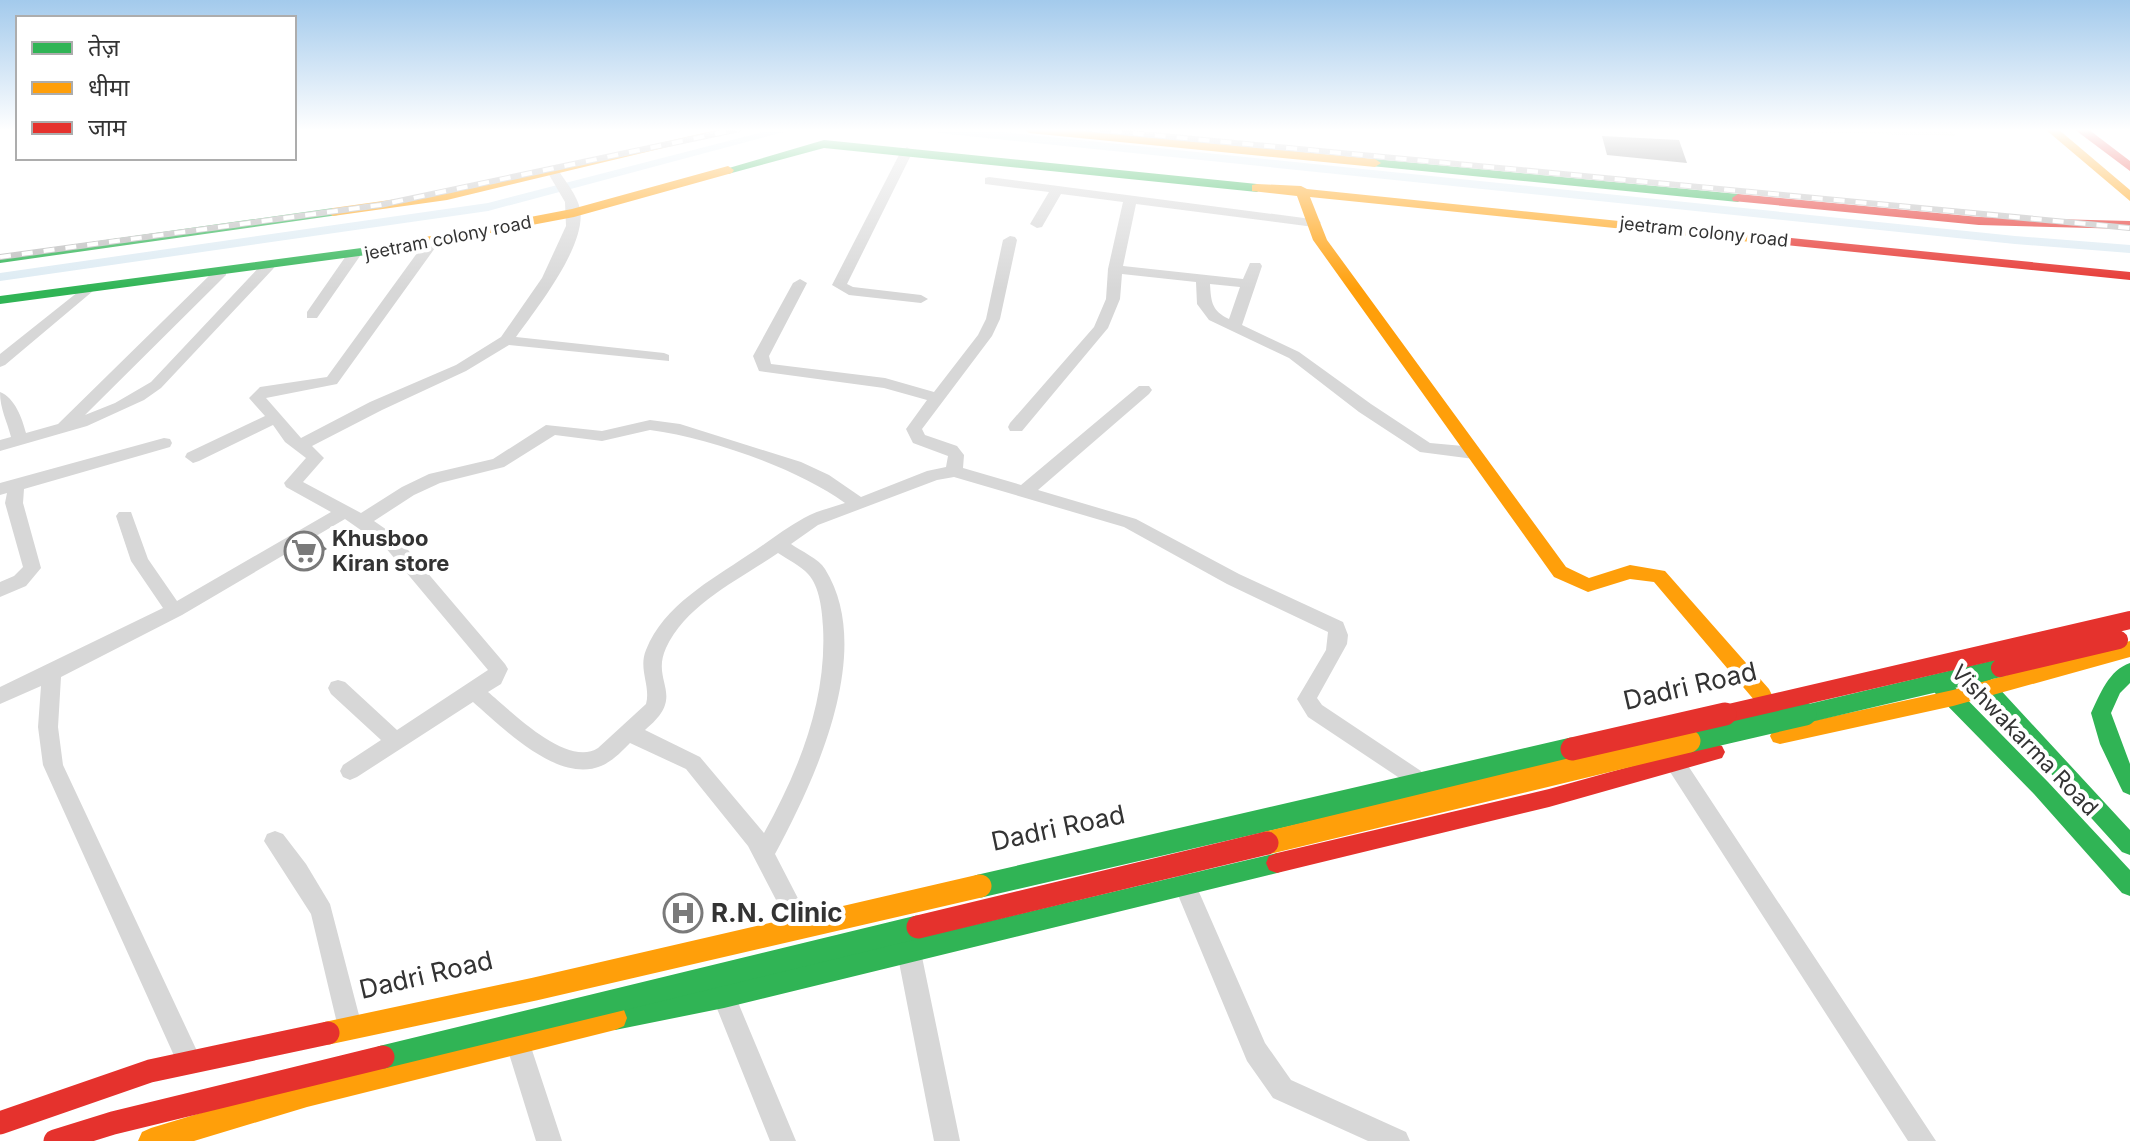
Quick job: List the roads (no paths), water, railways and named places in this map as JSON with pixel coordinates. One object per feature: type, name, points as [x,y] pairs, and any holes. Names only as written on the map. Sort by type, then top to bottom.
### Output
[{"type":"street","points":[[0,259],[447,196],[518,182]]},
{"type":"street","points":[[300,445],[461,368],[506,340],[558,263],[573,208],[559,182]]},
{"type":"street","name":"jeetram colony road","points":[[0,300],[353,256],[433,241],[671,182]]},
{"type":"street","points":[[891,182],[839,285],[849,291],[921,299]]},
{"type":"street","points":[[1000,182],[1314,223]]},
{"type":"street","name":"jeetram colony road","points":[[1223,182],[2130,276]]},
{"type":"street","points":[[1579,182],[1979,221],[2130,225]]},
{"type":"street","points":[[2113,182],[2130,197]]},
{"type":"street","points":[[1037,224],[1057,189]]},
{"type":"street","points":[[1301,190],[1320,240],[1560,572],[1576,584],[1590,587],[1632,571],[1646,571],[1659,576],[1762,695]]},
{"type":"street","points":[[1016,427],[1101,328],[1110,312],[1115,269],[1130,199]]},
{"type":"street","points":[[954,471],[956,455],[915,435],[917,423],[989,328],[1010,240]]},
{"type":"street","points":[[350,771],[494,678],[498,669],[391,542],[362,521],[292,483],[316,458],[291,438],[257,398],[259,394],[332,381],[433,241]]},
{"type":"street","points":[[312,315],[353,256]]},
{"type":"street","points":[[0,446],[130,403],[156,385],[268,266]]},
{"type":"street","points":[[1234,326],[1255,266]]},
{"type":"street","points":[[1115,269],[1249,284]]},
{"type":"street","points":[[63,427],[221,272]]},
{"type":"street","points":[[1203,279],[1207,310],[1294,355],[1365,408],[1426,448],[1474,453]]},
{"type":"street","points":[[800,283],[761,356],[764,368],[885,383],[937,398]]},
{"type":"street","points":[[0,362],[88,288]]},
{"type":"street","points":[[506,340],[664,358]]},
{"type":"street","points":[[1024,492],[1144,390]]},
{"type":"street","points":[[0,397],[14,417],[20,439]]},
{"type":"street","points":[[193,457],[276,417]]},
{"type":"street","points":[[362,521],[408,491],[435,478],[498,463],[552,429],[602,436],[650,425],[674,428],[795,466],[823,479],[858,504]]},
{"type":"street","points":[[0,590],[20,581],[32,568],[8,496],[164,443]]},
{"type":"street","points":[[473,690],[537,743],[574,761],[591,762],[604,755],[656,704],[658,692],[652,665],[655,653],[683,611],[776,543],[812,521],[933,475],[954,471],[1130,523],[1233,579],[1336,627],[1341,635],[1340,645],[1311,686],[1307,699],[1315,711],[1414,777]]},
{"type":"street","points":[[0,696],[51,674],[261,564],[344,512]]},
{"type":"street","points":[[125,516],[140,561],[174,610]]},
{"type":"street","points":[[764,854],[794,799],[818,735],[832,683],[834,654],[831,607],[817,571],[776,543]]},
{"type":"street","name":"Dadri Road","points":[[0,1109],[185,1051],[348,1019],[618,958],[794,912],[1414,777],[1762,695],[1956,655],[2130,609]]},
{"type":"street","points":[[0,1123],[150,1071],[535,989],[2130,620]]},
{"type":"street","points":[[55,1141],[113,1123],[1545,775],[2130,637]]},
{"type":"street","points":[[151,1141],[307,1094],[618,1017],[767,986],[1184,883],[1549,798],[1798,731],[1953,698],[2130,649]]},
{"type":"street","name":"Vishwakarma Road","points":[[1956,655],[2130,845]]},
{"type":"street","name":"Vishwakarma Road","points":[[1917,663],[2130,886]]},
{"type":"street","points":[[2130,671],[2113,688],[2101,713],[2110,744],[2130,786]]},
{"type":"street","points":[[51,674],[48,727],[53,765],[185,1051]]},
{"type":"street","points":[[338,688],[395,740]]},
{"type":"street","points":[[1644,723],[1676,762],[1923,1141]]},
{"type":"street","points":[[628,732],[693,763],[741,817],[794,912]]},
{"type":"street","points":[[275,841],[322,911],[348,1019]]},
{"type":"street","points":[[1184,883],[1256,1052],[1282,1089],[1397,1141]]},
{"type":"street","points":[[757,922],[767,986]]},
{"type":"street","points":[[909,952],[947,1141]]},
{"type":"street","points":[[724,996],[783,1141]]},
{"type":"street","points":[[518,1044],[549,1141]]},
{"type":"waterway","points":[[0,277],[488,207],[584,182]]},
{"type":"waterway","points":[[1455,182],[2130,249]]},
{"type":"railway","points":[[0,257],[380,205],[487,182]]},
{"type":"railway","points":[[1649,182],[2130,228]]},
{"type":"place","name":"Khusboo Kiran store","points":[[304,551]]},
{"type":"place","name":"R.N. Clinic","points":[[683,913]]}]
